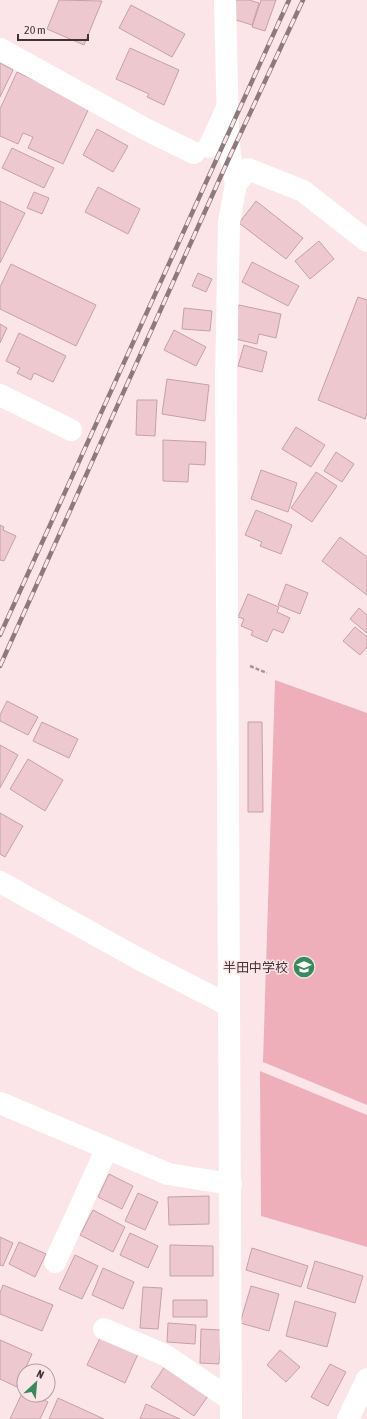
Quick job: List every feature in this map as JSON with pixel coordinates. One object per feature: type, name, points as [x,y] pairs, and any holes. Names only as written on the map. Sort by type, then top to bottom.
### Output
[{"type":"street","points":[[225,0],[230,156],[236,184],[228,222],[226,380],[231,1409]]},
{"type":"street","points":[[0,50],[145,129],[201,150],[228,106]]},
{"type":"street","points":[[236,184],[248,169],[309,195],[366,235]]},
{"type":"street","points":[[0,395],[71,430]]},
{"type":"street","points":[[0,882],[139,959],[228,1005]]},
{"type":"street","points":[[0,1103],[168,1174],[231,1184]]},
{"type":"street","points":[[55,1262],[107,1148]]},
{"type":"street","points":[[104,1329],[165,1355],[231,1409]]},
{"type":"street","points":[[348,1419],[367,1379]]},
{"type":"shaded area","points":[[275,680],[367,713],[367,1105],[263,1062]]},
{"type":"shaded area","points":[[260,1071],[367,1115],[367,1247],[261,1216]]},
{"type":"building","points":[[59,0],[102,1],[84,45],[47,29]]},
{"type":"building","points":[[235,0],[249,0],[259,3],[252,25],[233,19]]},
{"type":"building","points":[[261,0],[276,0],[265,31],[252,27]]},
{"type":"building","points":[[131,5],[185,34],[172,57],[119,28]]},
{"type":"building","points":[[130,48],[179,70],[164,105],[147,97],[149,94],[116,79]]},
{"type":"building","points":[[0,63],[13,70],[0,97]]},
{"type":"building","points":[[17,72],[90,106],[63,164],[28,148],[33,137],[23,133],[18,144],[0,136],[0,109]]},
{"type":"building","points":[[97,129],[128,146],[113,172],[83,155]]},
{"type":"building","points":[[12,148],[54,168],[44,188],[2,168]]},
{"type":"building","points":[[98,187],[140,209],[128,234],[85,212]]},
{"type":"building","points":[[34,192],[49,198],[42,214],[27,208]]},
{"type":"building","points":[[0,201],[25,213],[0,263]]},
{"type":"building","points":[[256,201],[303,238],[286,259],[239,223]]},
{"type":"building","points":[[319,241],[334,259],[310,279],[295,261]]},
{"type":"building","points":[[252,262],[299,286],[288,306],[242,282]]},
{"type":"building","points":[[11,264],[96,305],[76,346],[0,309],[0,287]]},
{"type":"building","points":[[198,273],[212,279],[206,292],[192,286]]},
{"type":"building","points":[[358,297],[367,300],[367,413],[365,419],[318,400]]},
{"type":"building","points":[[239,305],[281,314],[276,338],[259,334],[257,344],[231,338]]},
{"type":"building","points":[[184,308],[212,311],[210,331],[182,329]]},
{"type":"building","points":[[0,324],[7,328],[0,343]]},
{"type":"building","points":[[174,330],[206,347],[196,366],[164,350]]},
{"type":"building","points":[[19,333],[66,356],[53,382],[34,373],[31,380],[17,373],[20,368],[6,361]]},
{"type":"building","points":[[244,345],[267,352],[262,372],[238,366]]},
{"type":"building","points":[[167,379],[209,385],[205,421],[162,414]]},
{"type":"building","points":[[137,400],[157,400],[155,436],[136,435]]},
{"type":"building","points":[[296,427],[325,445],[311,467],[282,449]]},
{"type":"building","points":[[163,440],[206,442],[205,465],[189,464],[188,482],[163,481]]},
{"type":"building","points":[[336,452],[354,464],[342,482],[324,471]]},
{"type":"building","points":[[261,470],[297,483],[288,512],[251,499]]},
{"type":"building","points":[[316,472],[337,486],[312,522],[291,508]]},
{"type":"building","points":[[256,510],[292,525],[281,554],[260,546],[262,542],[245,535]]},
{"type":"building","points":[[0,525],[4,527],[3,530],[16,536],[4,561],[0,560]]},
{"type":"building","points":[[340,537],[367,557],[367,595],[322,561]]},
{"type":"building","points":[[286,584],[308,593],[300,614],[278,605]]},
{"type":"building","points":[[248,594],[279,607],[277,612],[290,618],[283,633],[273,629],[267,642],[251,635],[253,631],[241,626],[244,619],[238,617]]},
{"type":"building","points":[[359,608],[367,615],[367,633],[350,619]]},
{"type":"building","points":[[355,627],[367,637],[367,647],[360,655],[343,641]]},
{"type":"building","points":[[7,701],[38,717],[28,735],[0,721],[0,715]]},
{"type":"building","points":[[42,722],[78,739],[69,758],[33,741]]},
{"type":"building","points":[[248,722],[262,722],[263,812],[248,812]]},
{"type":"building","points":[[0,745],[18,755],[0,788]]},
{"type":"building","points":[[28,759],[63,780],[45,811],[10,789]]},
{"type":"building","points":[[0,813],[23,826],[5,857],[0,854]]},
{"type":"building","points":[[109,1174],[133,1186],[122,1209],[98,1197]]},
{"type":"building","points":[[138,1193],[158,1202],[145,1230],[125,1221]]},
{"type":"building","points":[[209,1196],[209,1224],[169,1225],[168,1197]]},
{"type":"building","points":[[93,1210],[125,1227],[113,1252],[80,1235]]},
{"type":"building","points":[[130,1233],[158,1246],[148,1268],[120,1255]]},
{"type":"building","points":[[0,1237],[13,1243],[3,1266],[0,1265]]},
{"type":"building","points":[[19,1242],[46,1254],[35,1277],[9,1264]]},
{"type":"building","points":[[170,1245],[213,1246],[213,1276],[170,1276]]},
{"type":"building","points":[[252,1248],[308,1266],[301,1287],[246,1270]]},
{"type":"building","points":[[75,1255],[98,1266],[82,1299],[59,1289]]},
{"type":"building","points":[[315,1261],[363,1276],[355,1303],[307,1288]]},
{"type":"building","points":[[103,1268],[134,1282],[123,1309],[92,1295]]},
{"type":"building","points":[[3,1285],[53,1305],[42,1331],[0,1314],[0,1293]]},
{"type":"building","points":[[251,1286],[279,1294],[269,1331],[240,1323]]},
{"type":"building","points":[[143,1287],[162,1288],[158,1329],[140,1328]]},
{"type":"building","points":[[173,1300],[207,1300],[207,1317],[173,1317]]},
{"type":"building","points":[[295,1301],[336,1313],[327,1347],[286,1336]]},
{"type":"building","points":[[168,1323],[196,1325],[195,1344],[167,1342]]},
{"type":"building","points":[[201,1329],[221,1330],[219,1364],[200,1363]]},
{"type":"building","points":[[101,1336],[138,1354],[125,1383],[87,1365]]},
{"type":"building","points":[[0,1340],[32,1354],[28,1363],[16,1363],[16,1387],[0,1379]]},
{"type":"building","points":[[280,1350],[300,1367],[286,1382],[267,1365]]},
{"type":"building","points":[[330,1364],[346,1372],[328,1406],[311,1397]]},
{"type":"building","points":[[165,1366],[208,1396],[194,1416],[151,1387]]},
{"type":"building","points":[[58,1398],[104,1419],[49,1419]]},
{"type":"building","points":[[17,1403],[48,1403],[40,1419],[10,1419]]},
{"type":"building","points":[[146,1404],[180,1419],[140,1419]]},
{"type":"railway","points":[[0,635],[289,0]]},
{"type":"railway","points":[[0,666],[230,156],[303,0]]},
{"type":"place","name":"半田中学校","points":[[304,967]]}]
